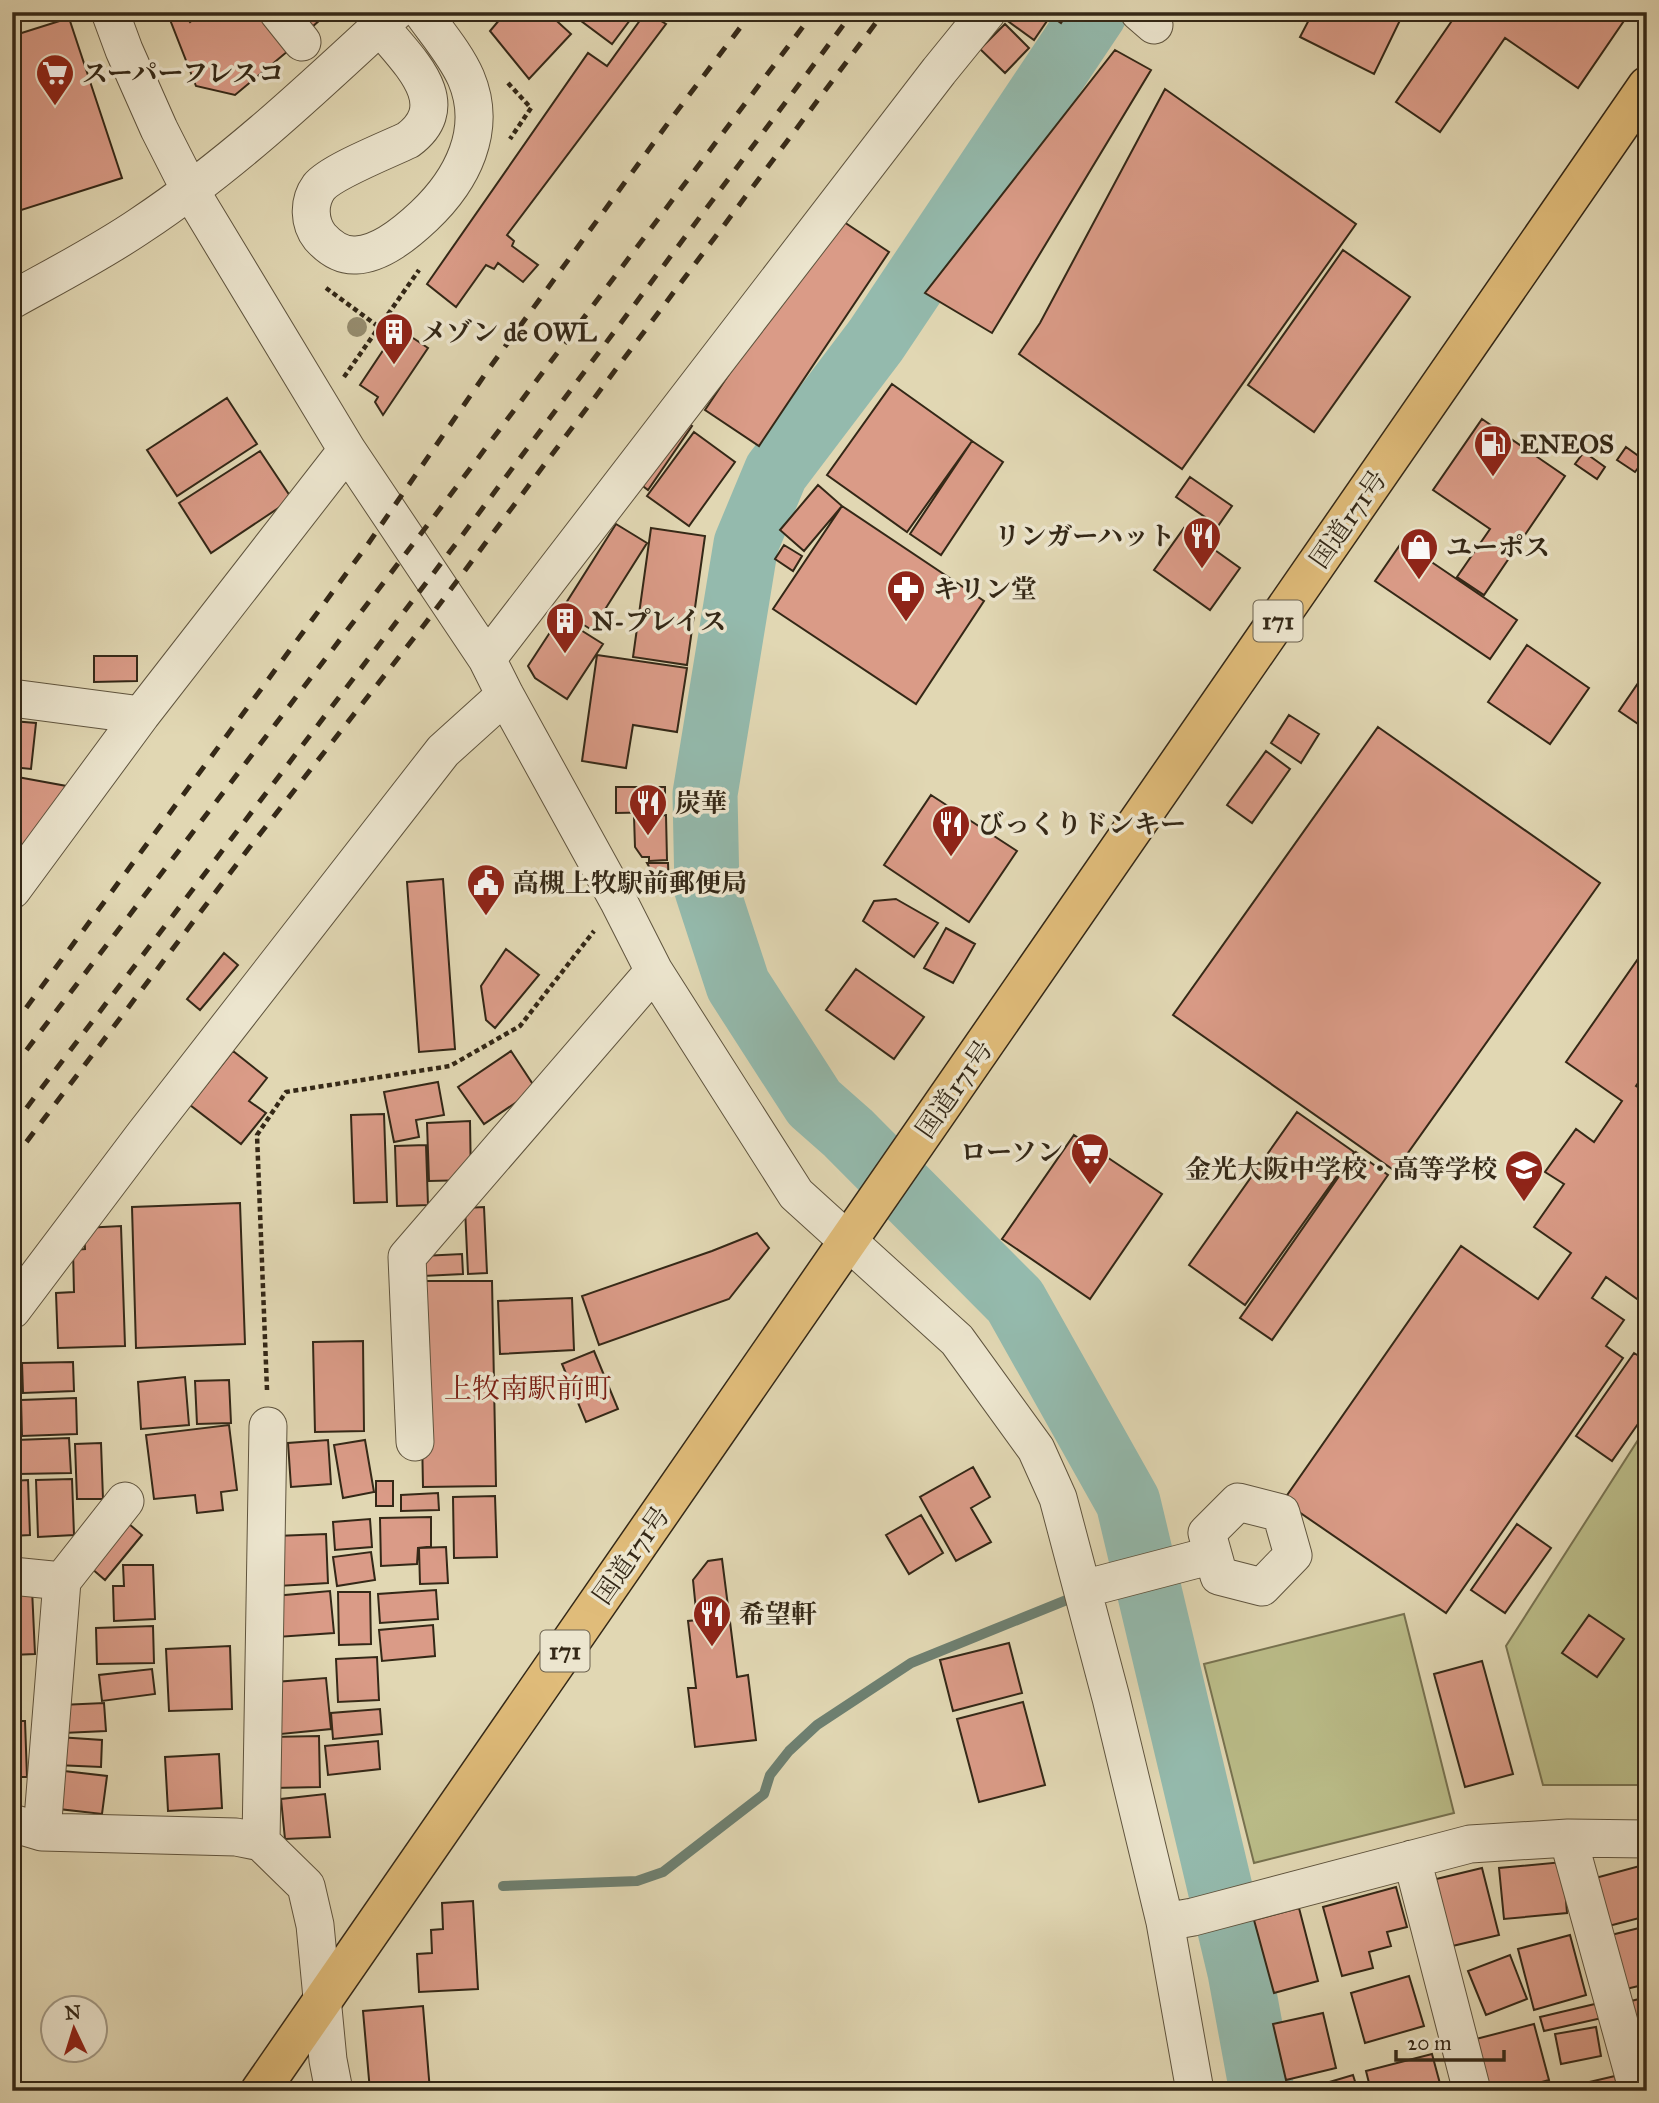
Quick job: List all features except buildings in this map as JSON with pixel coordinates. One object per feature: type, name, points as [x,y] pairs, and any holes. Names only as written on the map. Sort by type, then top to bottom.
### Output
[{"type":"highway","name":"国道171号","points":[[260,2091],[1647,86]]},
{"type":"street","points":[[110,12],[159,129],[190,190],[347,450],[487,659],[654,971],[796,1194],[858,1226],[957,1340],[1036,1449],[1094,1587],[1111,1698],[1179,1919],[1195,2091]]},
{"type":"street","points":[[278,12],[302,42]]},
{"type":"street","points":[[422,12],[465,76],[471,92],[474,125],[467,159],[449,190],[432,208],[413,226],[370,253],[339,253],[315,230],[311,208],[313,197],[320,186],[335,175],[418,133],[427,129],[445,130],[460,144],[467,159]]},
{"type":"street","points":[[487,659],[987,12]]},
{"type":"street","points":[[12,300],[140,226],[190,190],[264,131],[387,19],[426,87],[429,109],[418,133]]},
{"type":"street","points":[[12,890],[141,715],[347,450]]},
{"type":"street","points":[[12,1310],[144,1135],[443,751],[505,695]]},
{"type":"street","points":[[12,698],[141,715]]},
{"type":"street","points":[[415,1442],[407,1257],[654,971]]},
{"type":"street","points":[[268,1426],[270,1851]]},
{"type":"street","points":[[125,1501],[62,1581],[27,1828],[236,1837],[270,1851],[306,1886],[316,1925],[328,2060],[334,2091]]},
{"type":"street","points":[[1094,1587],[1213,1555]]},
{"type":"street","points":[[12,1576],[62,1581]]},
{"type":"street","points":[[1179,1919],[1470,1844],[1567,1838],[1647,1839]]},
{"type":"street","points":[[1567,1838],[1637,2091]]},
{"type":"street","points":[[1412,1860],[1472,2091]]},
{"type":"path","points":[[323,286],[379,327]]},
{"type":"path","points":[[268,1426],[257,1135],[286,1092],[450,1066],[520,1026],[618,900]]},
{"type":"green space","points":[[1647,1426],[1647,1785],[1543,1785],[1506,1646]]},
{"type":"green space","points":[[1404,1614],[1454,1813],[1254,1863],[1204,1664]]},
{"type":"waterway","points":[[1095,12],[876,340],[776,472],[746,544],[705,794],[707,890],[738,985],[814,1103],[848,1133],[1015,1301],[1128,1502],[1240,1972],[1262,2091]]},
{"type":"waterway","points":[[503,1886],[637,1881],[663,1872],[764,1794],[770,1775],[789,1751],[817,1725],[911,1663],[1079,1595]]},
{"type":"railway","points":[[12,1027],[368,544],[488,370],[752,12]]},
{"type":"railway","points":[[12,1069],[439,510],[814,12]]},
{"type":"railway","points":[[12,1127],[461,537],[853,12]]},
{"type":"railway","points":[[12,1161],[249,848],[424,625],[884,12]]},
{"type":"place","name":"スーパーフレスコ","points":[[55,107]]},
{"type":"place","name":"メゾン de OWL","points":[[394,366]]},
{"type":"place","name":"ENEOS","points":[[1493,478]]},
{"type":"place","name":"リンガーハット","points":[[1202,570]]},
{"type":"place","name":"ユーポス","points":[[1419,581]]},
{"type":"place","name":"キリン堂","points":[[906,623]]},
{"type":"place","name":"N-プレイス","points":[[565,655]]},
{"type":"place","name":"炭華","points":[[648,837]]},
{"type":"place","name":"びっくりドンキー","points":[[951,858]]},
{"type":"place","name":"高槻上牧駅前郵便局","points":[[486,917]]},
{"type":"place","name":"ローソン","points":[[1090,1186]]},
{"type":"place","name":"金光大阪中学校・高等学校","points":[[1524,1203]]},
{"type":"place","name":"希望軒","points":[[712,1648]]},
{"type":"district","name":"上牧南駅前町","points":[[528,1388]]}]
